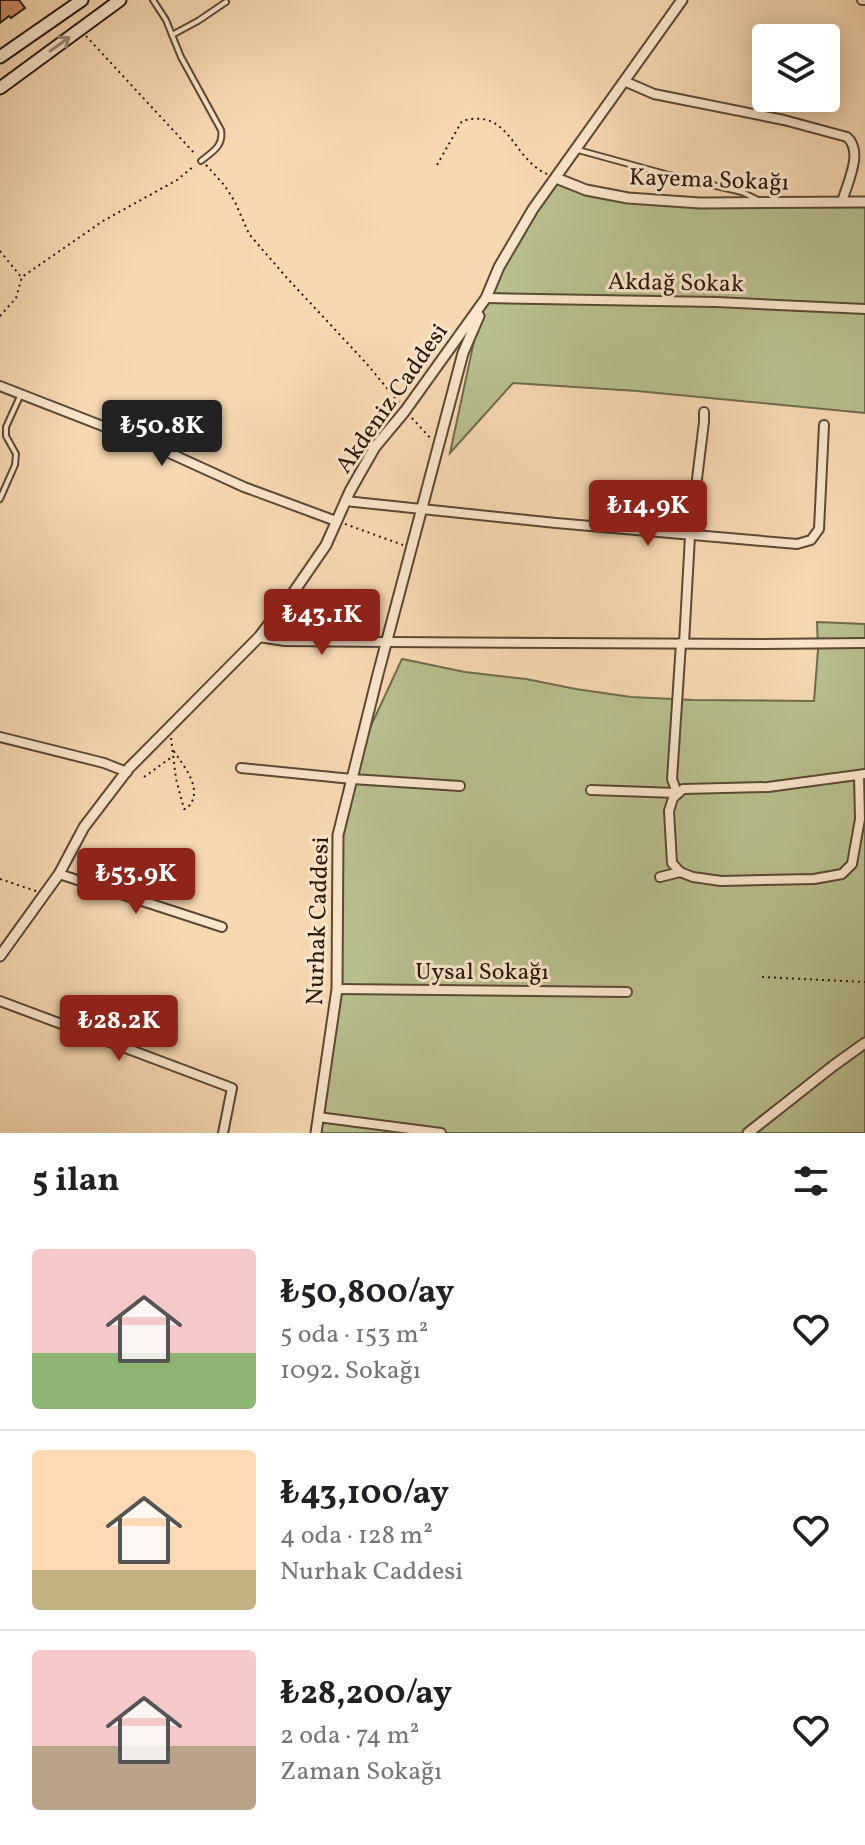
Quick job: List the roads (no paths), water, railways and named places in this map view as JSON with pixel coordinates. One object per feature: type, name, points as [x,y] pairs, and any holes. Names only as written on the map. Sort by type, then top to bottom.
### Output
[{"type":"main road","points":[[0,57],[82,0]]},
{"type":"main road","points":[[0,88],[120,0]]},
{"type":"street","points":[[59,0],[67,11]]},
{"type":"street","name":"Akdeniz Caddesi","points":[[0,956],[59,874],[84,827],[127,772],[259,637],[293,593],[326,545],[345,501],[375,447],[405,411],[486,298],[499,267],[533,209],[682,0]]},
{"type":"street","points":[[624,81],[654,94],[784,120],[847,137],[854,143],[855,152],[842,202]]},
{"type":"street","name":"Kayema Sokağı","points":[[556,178],[586,190],[628,198],[700,203],[865,202]]},
{"type":"street","name":"Akdağ Sokak","points":[[486,298],[716,302],[865,309]]},
{"type":"street","name":"Nurhak Caddesi","points":[[316,1133],[337,989],[338,835],[463,353],[486,298]]},
{"type":"street","points":[[0,386],[154,446],[244,487],[336,521]]},
{"type":"street","points":[[677,793],[672,779],[690,536],[704,412]]},
{"type":"street","points":[[345,501],[797,544],[815,536],[819,529],[824,425]]},
{"type":"street","points":[[259,637],[285,641],[865,643]]},
{"type":"street","points":[[0,737],[104,763],[127,772]]},
{"type":"street","points":[[241,768],[460,786]]},
{"type":"street","points":[[862,775],[854,858],[842,874],[814,879],[721,881],[693,877],[680,872],[672,863],[669,811],[673,798],[683,789],[768,787],[862,775]]},
{"type":"street","points":[[591,790],[677,793]]},
{"type":"street","points":[[660,877],[680,872]]},
{"type":"street","points":[[59,874],[222,927]]},
{"type":"street","name":"Uysal Sokağı","points":[[337,989],[627,992]]},
{"type":"street","points":[[0,1001],[232,1088],[223,1133]]},
{"type":"street","points":[[748,1133],[865,1043]]},
{"type":"street","points":[[318,1117],[441,1133]]},
{"type":"lane","points":[[153,0],[221,130],[218,147],[201,161]]},
{"type":"lane","points":[[172,35],[226,2]]},
{"type":"lane","points":[[576,149],[730,188],[762,202]]},
{"type":"lane","points":[[0,499],[15,465],[16,454],[6,436],[6,427],[21,394]]}]
